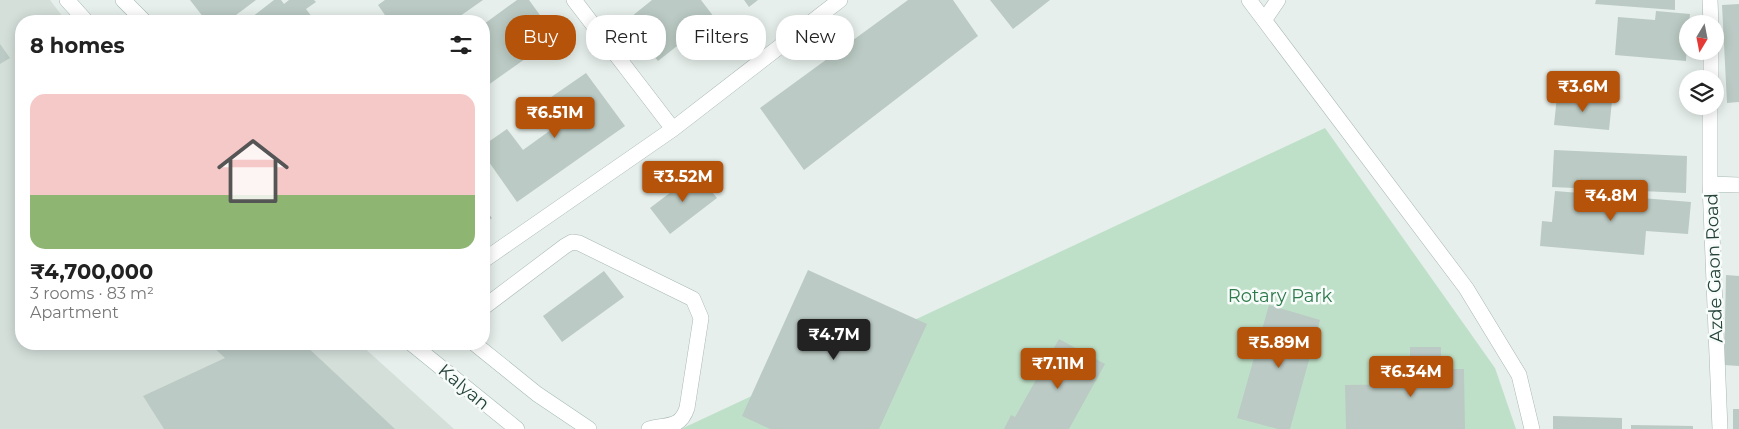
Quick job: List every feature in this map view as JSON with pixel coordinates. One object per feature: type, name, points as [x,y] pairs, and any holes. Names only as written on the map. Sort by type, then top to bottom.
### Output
[{"type":"street","points":[[68,0],[81,15]]},
{"type":"street","points":[[123,0],[138,15]]},
{"type":"street","points":[[574,0],[673,129]]},
{"type":"street","points":[[490,256],[673,129],[840,0]]},
{"type":"street","points":[[1249,0],[1466,288],[1520,375],[1532,429]]},
{"type":"street","points":[[1265,19],[1278,0]]},
{"type":"street","points":[[1710,0],[1711,15]]},
{"type":"street","name":"Azde Gaon Road","points":[[1710,115],[1710,184],[1720,429]]},
{"type":"street","points":[[1710,184],[1739,185]]},
{"type":"street","points":[[490,302],[572,242],[579,243],[693,299],[701,318],[687,408],[683,419],[674,425],[649,429]]},
{"type":"street","name":"Kalyan","points":[[419,350],[517,429]]},
{"type":"street","points":[[482,350],[537,394],[589,429]]},
{"type":"shaded area","points":[[0,0],[50,0],[61,15],[15,15],[15,350],[367,350],[454,429],[0,429]]},
{"type":"green space","name":"Rotary Park","points":[[1325,128],[1495,368],[1516,429],[681,429]]},
{"type":"building","points":[[190,0],[256,0],[236,15],[202,15]]},
{"type":"building","points":[[274,0],[281,0],[284,4],[289,0],[314,0],[316,2],[306,9],[310,15],[255,15]]},
{"type":"building","points":[[385,0],[483,0],[462,15],[385,15],[378,5]]},
{"type":"building","points":[[517,0],[529,0],[540,15],[505,15],[505,60],[524,60],[490,84],[490,20]]},
{"type":"building","points":[[652,0],[701,0],[712,15],[676,15],[676,47],[666,55],[666,15],[633,15]]},
{"type":"building","points":[[744,0],[758,0],[749,7]]},
{"type":"building","points":[[908,0],[953,0],[978,36],[804,170],[760,108],[826,60],[854,60],[854,39]]},
{"type":"building","points":[[990,0],[1050,0],[1013,29]]},
{"type":"building","points":[[1596,0],[1675,0],[1675,10],[1595,4]]},
{"type":"building","points":[[1739,4],[1739,102],[1727,103],[1722,5]]},
{"type":"building","points":[[1656,11],[1690,14],[1679,15],[1679,60],[1686,61],[1615,55],[1618,17],[1655,20]]},
{"type":"building","points":[[0,44],[10,58],[0,64]]},
{"type":"building","points":[[586,73],[625,126],[517,202],[490,164],[490,141],[507,129],[523,150],[559,124],[544,102]]},
{"type":"building","points":[[1557,96],[1612,101],[1609,130],[1554,125]]},
{"type":"building","points":[[1554,150],[1687,156],[1686,193],[1552,187]]},
{"type":"building","points":[[696,173],[717,198],[670,234],[650,208]]},
{"type":"building","points":[[1555,191],[1691,202],[1688,234],[1646,231],[1644,255],[1540,246],[1542,221],[1552,222]]},
{"type":"building","points":[[808,270],[927,324],[879,429],[770,429],[742,416]]},
{"type":"building","points":[[604,271],[624,297],[562,342],[543,316]]},
{"type":"building","points":[[1726,275],[1739,276],[1739,366],[1724,365]]},
{"type":"building","points":[[1269,305],[1320,320],[1290,429],[1278,429],[1237,418]]},
{"type":"building","points":[[1059,339],[1105,364],[1069,429],[1004,429],[1011,415],[1015,417]]},
{"type":"building","points":[[1410,347],[1441,347],[1441,369],[1464,369],[1465,429],[1346,429],[1345,385],[1410,384]]},
{"type":"building","points":[[216,350],[310,350],[395,429],[164,429],[143,396],[225,358]]},
{"type":"building","points":[[1733,409],[1739,409],[1739,429],[1733,429]]},
{"type":"building","points":[[1553,416],[1622,418],[1622,429],[1553,429]]},
{"type":"building","points":[[1631,425],[1693,426],[1693,429],[1631,429]]}]
